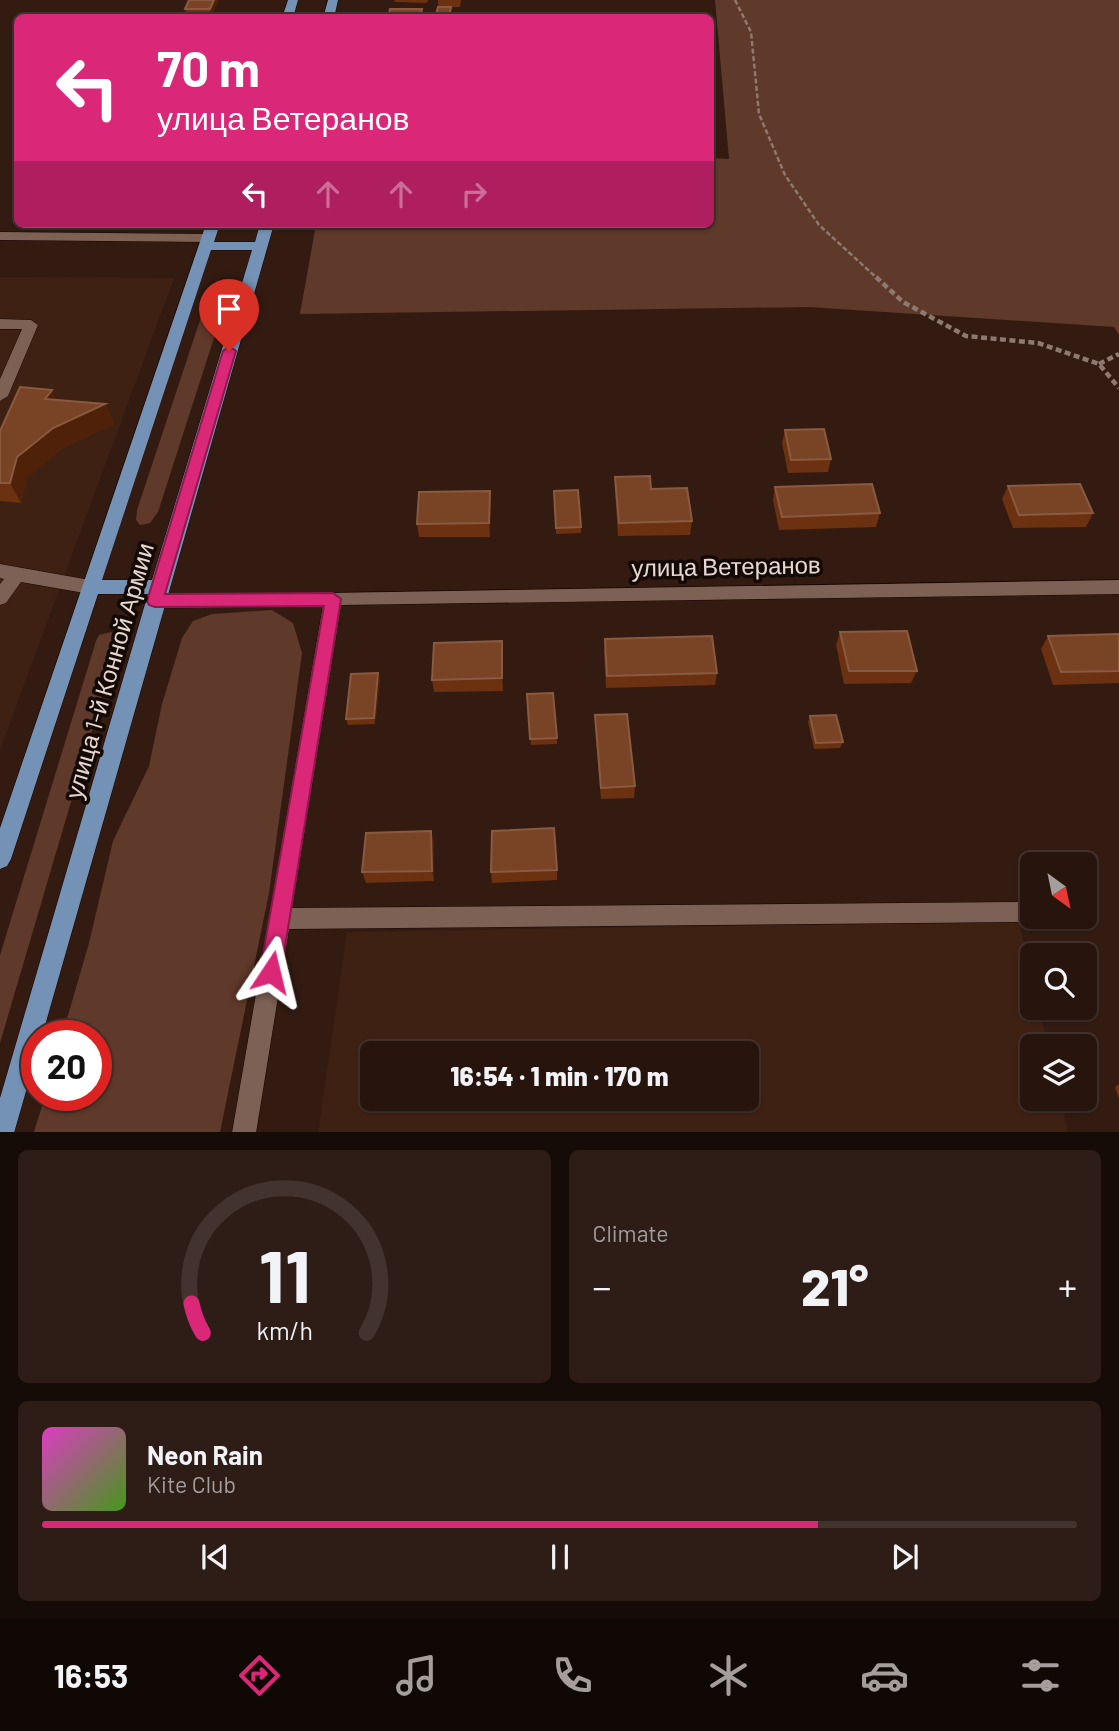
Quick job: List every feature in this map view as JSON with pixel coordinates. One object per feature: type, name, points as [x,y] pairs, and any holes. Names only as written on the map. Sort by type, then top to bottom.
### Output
[{"type":"main road","name":"улица 1-й Конной Армии","points":[[2,1132],[266,228]]},
{"type":"main road","name":"улица 1-й Конной Армии","points":[[0,859],[209,236]]},
{"type":"main road","points":[[209,236],[261,246]]},
{"type":"main road","points":[[90,587],[157,594]]},
{"type":"street","points":[[0,236],[209,236]]},
{"type":"street","points":[[0,324],[31,326],[0,396]]},
{"type":"street","points":[[0,598],[9,572],[90,587]]},
{"type":"street","name":"улица Ветеранов","points":[[157,594],[333,599],[1119,587]]},
{"type":"street","points":[[244,1132],[333,599]]},
{"type":"street","points":[[280,919],[1020,912]]},
{"type":"path","points":[[735,0],[751,32],[759,114],[785,175],[819,225],[903,302],[967,336],[1038,343],[1099,363],[1119,388]]},
{"type":"path","points":[[1099,363],[1119,354]]},
{"type":"shaded area","points":[[715,0],[1119,0],[1119,335],[1114,327],[808,307],[300,314],[315,228],[714,228],[714,158],[729,159]]},
{"type":"shaded area","points":[[0,277],[174,278],[0,750]]},
{"type":"shaded area","points":[[224,279],[230,281],[230,288],[158,512],[150,523],[140,525],[136,520],[137,510],[211,287]]},
{"type":"shaded area","points":[[272,610],[293,623],[302,653],[269,893],[220,1132],[34,1132],[40,1111],[112,1111],[112,1020],[67,1020],[89,943],[113,841],[149,766],[162,704],[182,638],[193,621],[212,614]]},
{"type":"shaded area","points":[[111,632],[116,636],[116,649],[0,1043],[0,955],[96,641],[99,635]]},
{"type":"shaded area","points":[[1019,921],[1024,943],[1020,943],[1020,1020],[1042,1020],[1045,1034],[1020,1034],[1020,1111],[1063,1111],[1068,1132],[318,1132],[347,932]]},
{"type":"building","points":[[189,0],[214,0],[210,9],[185,9]]},
{"type":"building","points":[[438,7],[451,7],[450,14],[436,14]]},
{"type":"building","points":[[390,9],[422,9],[421,14],[389,14]]},
{"type":"building","points":[[20,387],[52,390],[45,399],[105,404],[53,428],[17,457],[10,483],[0,483],[0,431]]},
{"type":"building","points":[[824,429],[831,459],[791,460],[785,430]]},
{"type":"building","points":[[650,476],[651,489],[687,488],[692,521],[619,523],[615,477]]},
{"type":"building","points":[[872,484],[880,513],[782,517],[775,487]]},
{"type":"building","points":[[1080,484],[1093,513],[1019,515],[1008,486]]},
{"type":"building","points":[[578,490],[581,527],[556,528],[554,491]]},
{"type":"building","points":[[490,491],[489,523],[417,524],[419,492]]},
{"type":"building","points":[[907,631],[917,671],[849,671],[840,632]]},
{"type":"building","points":[[1119,634],[1119,671],[1061,672],[1048,636]]},
{"type":"building","points":[[712,636],[717,673],[607,676],[605,639]]},
{"type":"building","points":[[502,641],[502,678],[432,680],[434,643]]},
{"type":"building","points":[[378,673],[374,718],[346,719],[351,674]]},
{"type":"building","points":[[553,693],[557,738],[530,739],[527,694]]},
{"type":"building","points":[[627,714],[635,786],[601,788],[595,715]]},
{"type":"building","points":[[836,715],[843,742],[816,743],[810,716]]},
{"type":"building","points":[[554,828],[557,870],[491,872],[492,831]]},
{"type":"building","points":[[431,831],[432,871],[362,872],[366,833]]},
{"type":"route","points":[[229,351],[155,601],[333,599],[271,972]]}]
